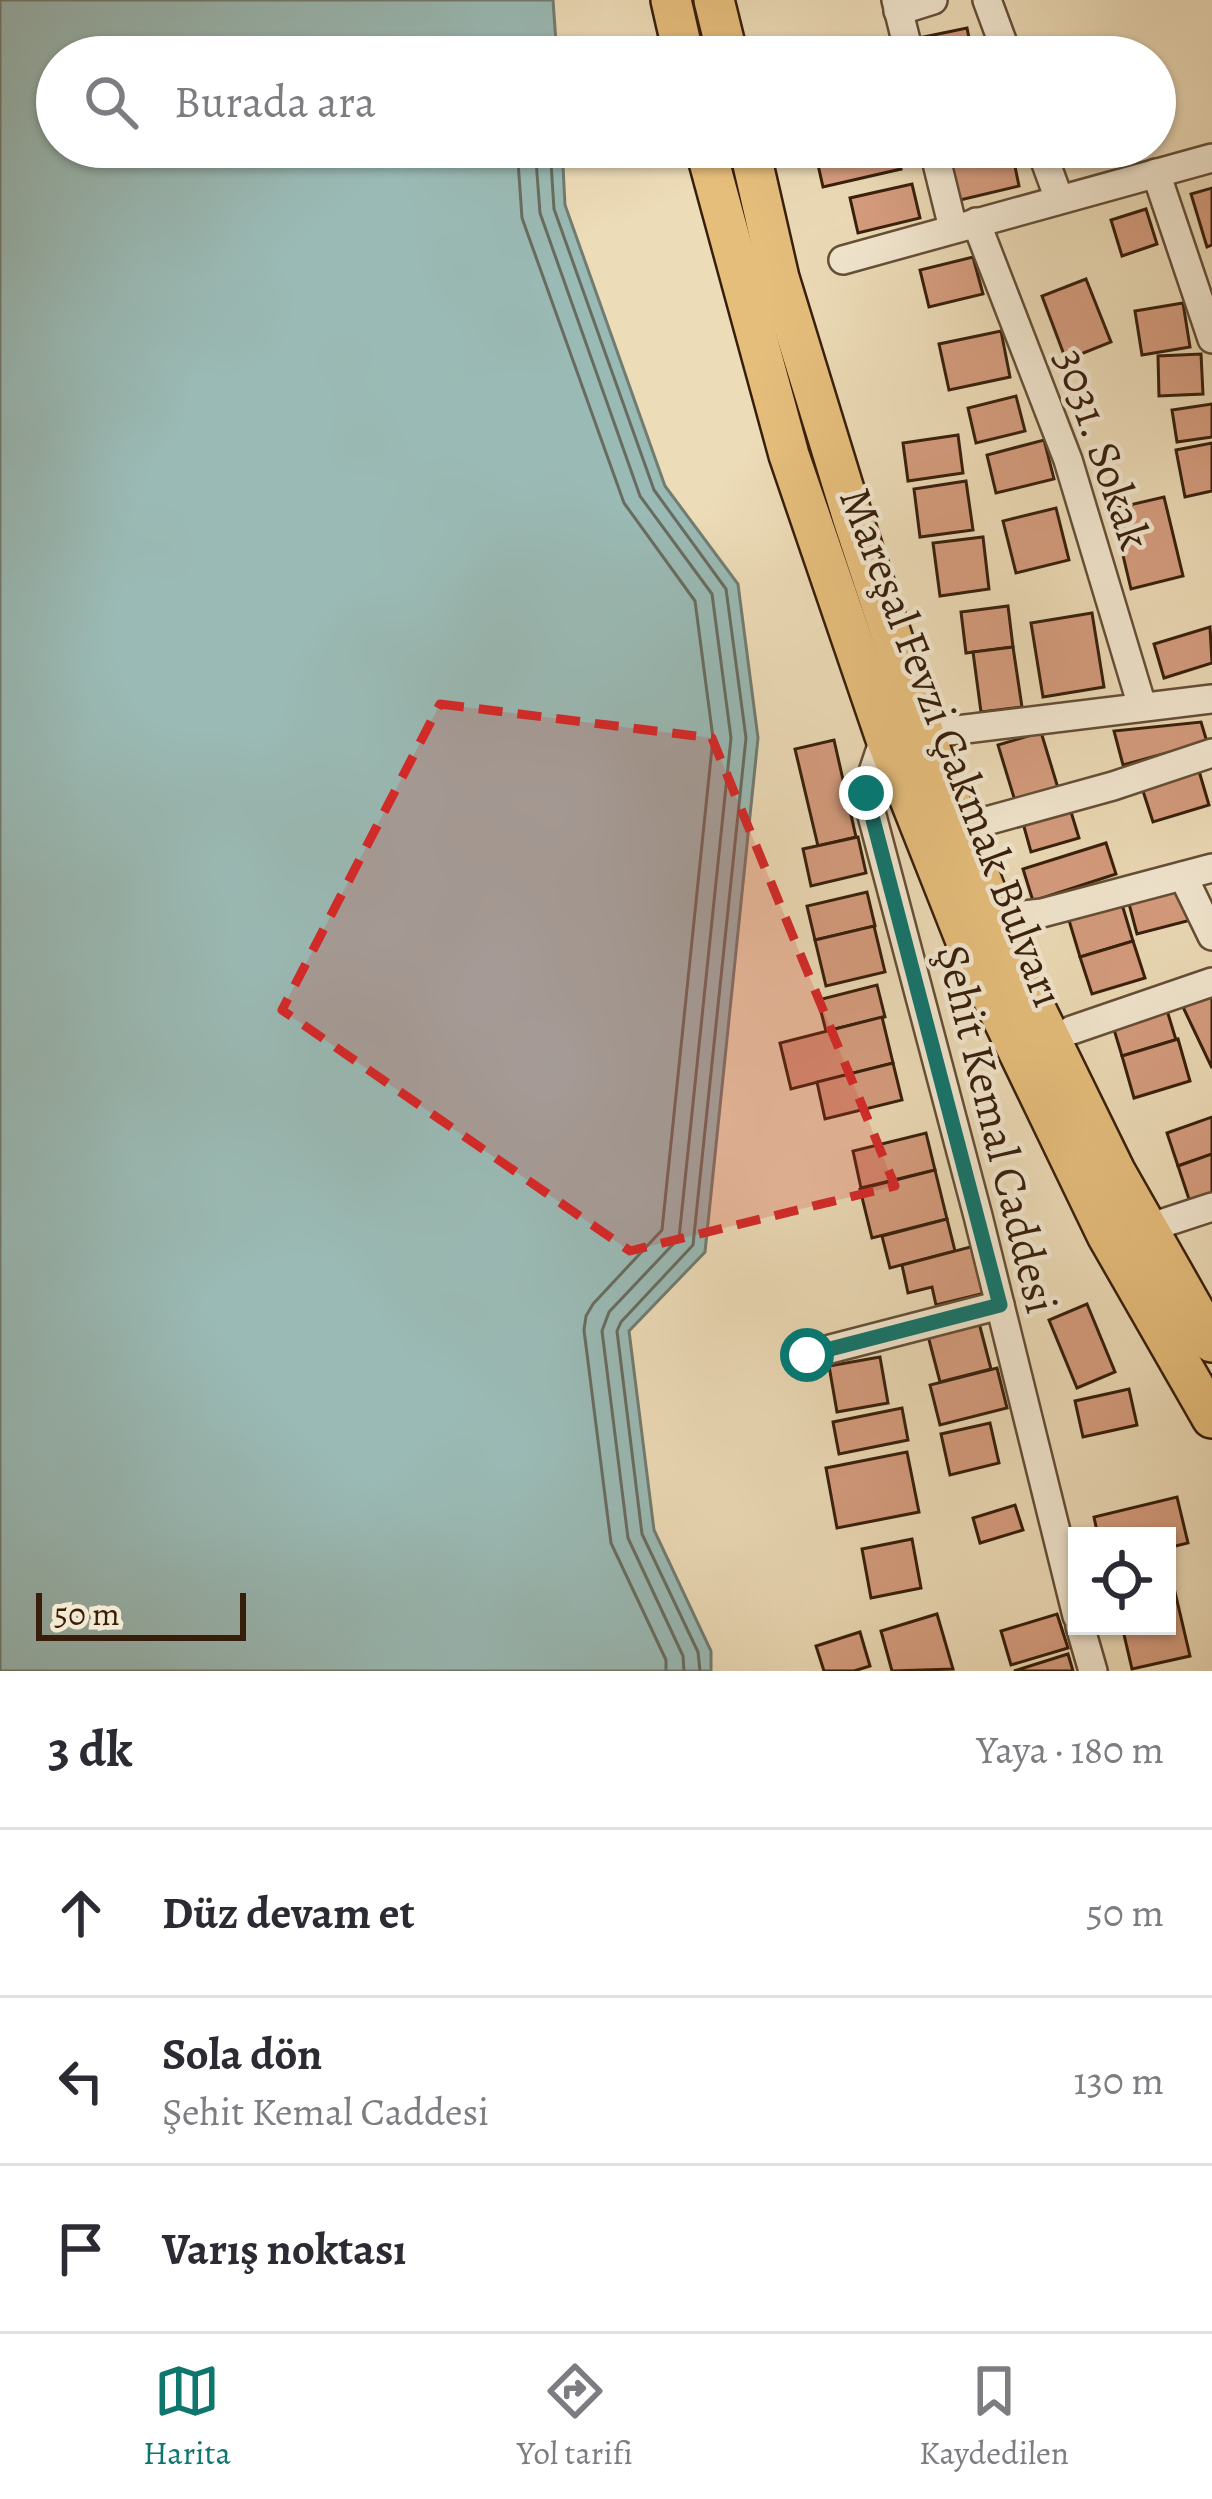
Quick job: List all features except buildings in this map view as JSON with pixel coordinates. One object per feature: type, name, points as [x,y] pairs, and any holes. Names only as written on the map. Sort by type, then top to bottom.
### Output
[{"type":"highway","points":[[670,0],[679,36]]},
{"type":"highway","points":[[714,0],[723,36]]},
{"type":"highway","name":"Mareşal Fevzi Çakmak Bulvarı","points":[[711,168],[789,455],[905,735],[961,828],[1026,989],[1115,1172],[1212,1342]]},
{"type":"highway","name":"Mareşal Fevzi Çakmak Bulvarı","points":[[754,168],[779,278],[853,519],[905,735],[970,951],[1107,1235],[1212,1418]]},
{"type":"street","points":[[905,36],[897,5],[933,0]]},
{"type":"street","points":[[987,0],[1000,36]]},
{"type":"street","points":[[1176,168],[1212,158]]},
{"type":"street","name":"3031. Sokak","points":[[942,168],[1069,460],[1142,706]]},
{"type":"street","points":[[1048,168],[1059,199]]},
{"type":"street","points":[[843,260],[1175,168]]},
{"type":"street","points":[[1156,173],[1212,339]]},
{"type":"street","points":[[905,735],[1212,699]]},
{"type":"street","name":"Şehit Kemal Caddesi","points":[[905,735],[866,793],[1068,1580]]},
{"type":"street","points":[[961,828],[1212,753]]},
{"type":"street","points":[[996,918],[1042,913],[1212,868]]},
{"type":"street","points":[[1183,876],[1212,936]]},
{"type":"street","points":[[1072,1030],[1212,982]]},
{"type":"street","points":[[1148,1228],[1212,1207]]},
{"type":"street","points":[[807,1355],[1000,1305]]},
{"type":"street","points":[[1083,1635],[1093,1671]]},
{"type":"highlighted area","points":[[440,704],[712,738],[895,1186],[630,1251],[282,1010]]},
{"type":"water","points":[[0,0],[553,0],[556,36],[36,36],[36,168],[563,168],[565,205],[665,486],[738,584],[758,738],[705,1252],[629,1331],[654,1530],[711,1651],[711,1671],[0,1671]]},
{"type":"route","points":[[807,1355],[1000,1305],[866,793]]}]
